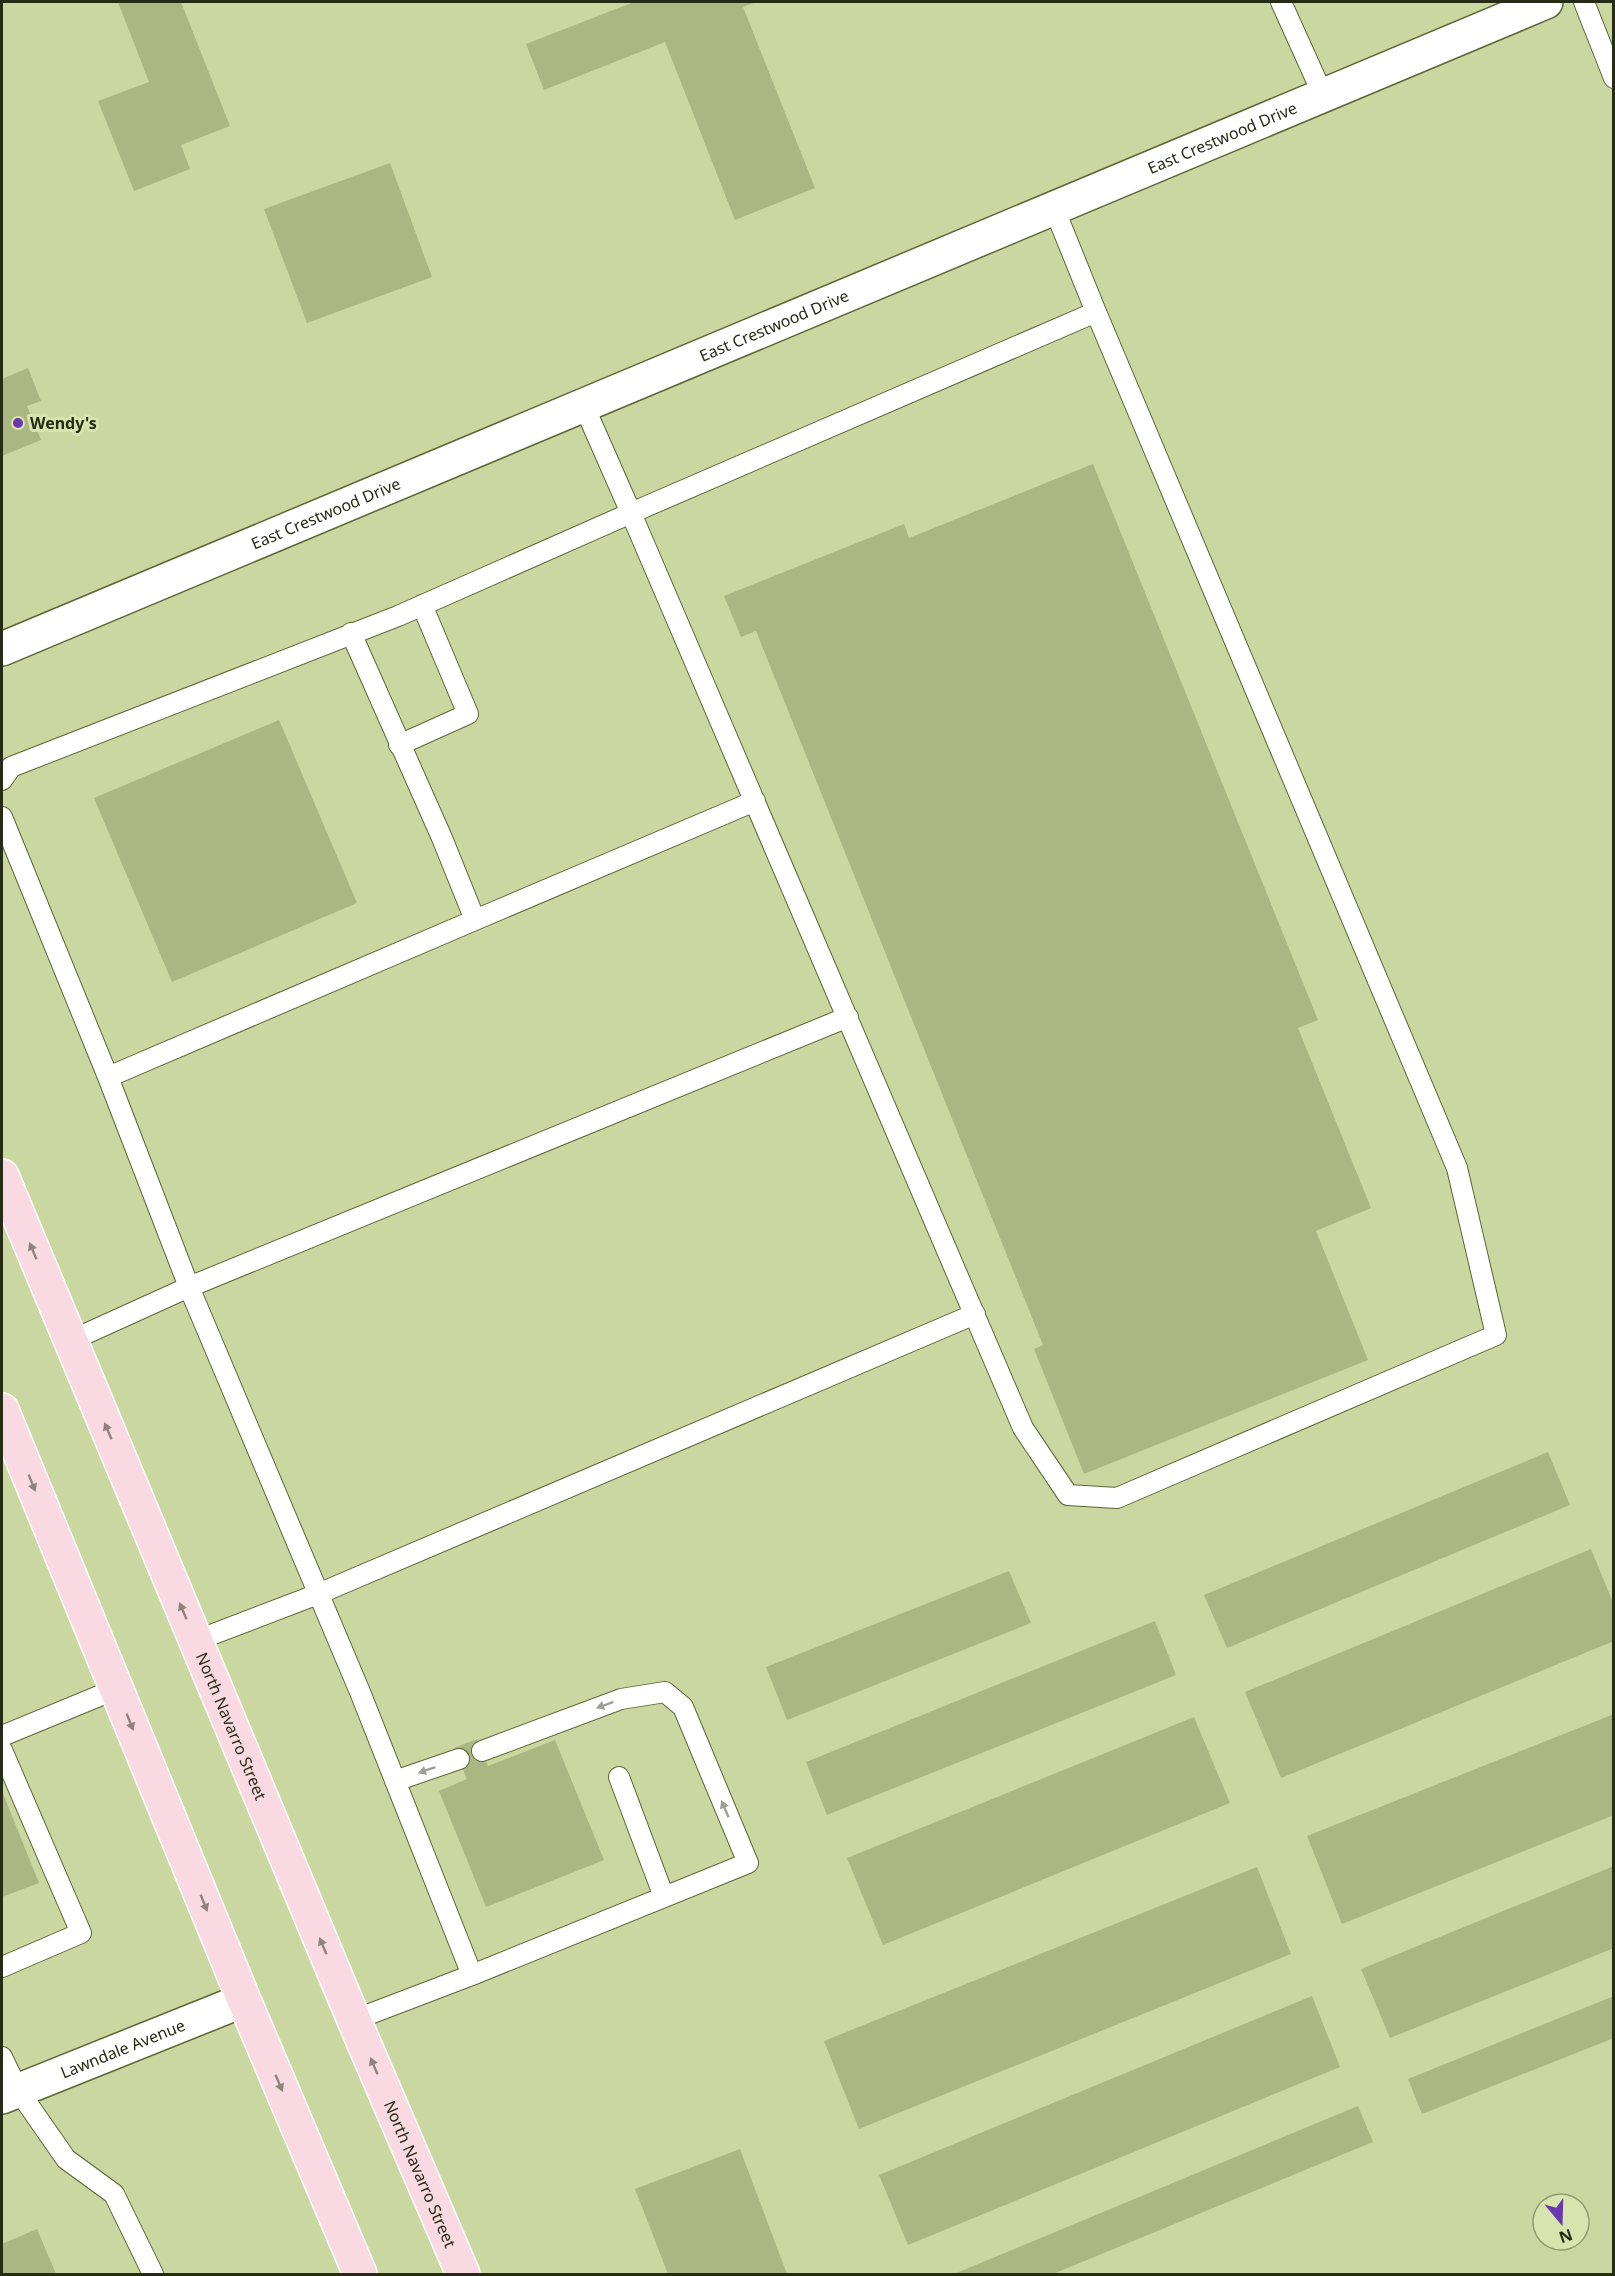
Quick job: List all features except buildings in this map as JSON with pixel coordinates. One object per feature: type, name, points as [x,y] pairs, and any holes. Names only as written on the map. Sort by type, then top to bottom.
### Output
[{"type":"main road","name":"North Navarro Street","points":[[2,1176],[354,2020],[464,2274]]},
{"type":"main road","points":[[2,1410],[10,1457],[116,1689],[360,2274]]},
{"type":"street","name":"East Crestwood Drive","points":[[2,649],[1546,2]]},
{"type":"street","name":"Lawndale Avenue","points":[[10,2093],[244,2000]]},
{"type":"lane","points":[[1281,2],[1323,95]]},
{"type":"lane","points":[[1584,2],[1614,78]]},
{"type":"lane","points":[[584,406],[1023,1428],[1068,1495],[1117,1498],[1496,1335],[1457,1168],[1054,208]]},
{"type":"lane","points":[[2,780],[11,767],[422,605],[1096,312]]},
{"type":"lane","points":[[399,745],[468,714],[422,605]]},
{"type":"lane","points":[[351,633],[475,920]]},
{"type":"lane","points":[[108,1077],[755,801]]},
{"type":"lane","points":[[2,818],[108,1077],[189,1287],[395,1781],[472,1975]]},
{"type":"lane","points":[[70,1341],[189,1287],[848,1017]]},
{"type":"lane","points":[[195,1641],[318,1594],[975,1314]]},
{"type":"lane","points":[[2,1736],[116,1689]]},
{"type":"lane","points":[[354,2020],[472,1975],[748,1863],[683,1707],[665,1692],[621,1699],[482,1751]]},
{"type":"lane","points":[[2,1750],[81,1933],[2,1967]]},
{"type":"lane","points":[[395,1781],[459,1760]]},
{"type":"lane","points":[[619,1777],[664,1897]]},
{"type":"lane","points":[[2,2057],[10,2093],[66,2159],[114,2194],[153,2274]]},
{"type":"place","name":"Wendy's","points":[[18,423]]}]
